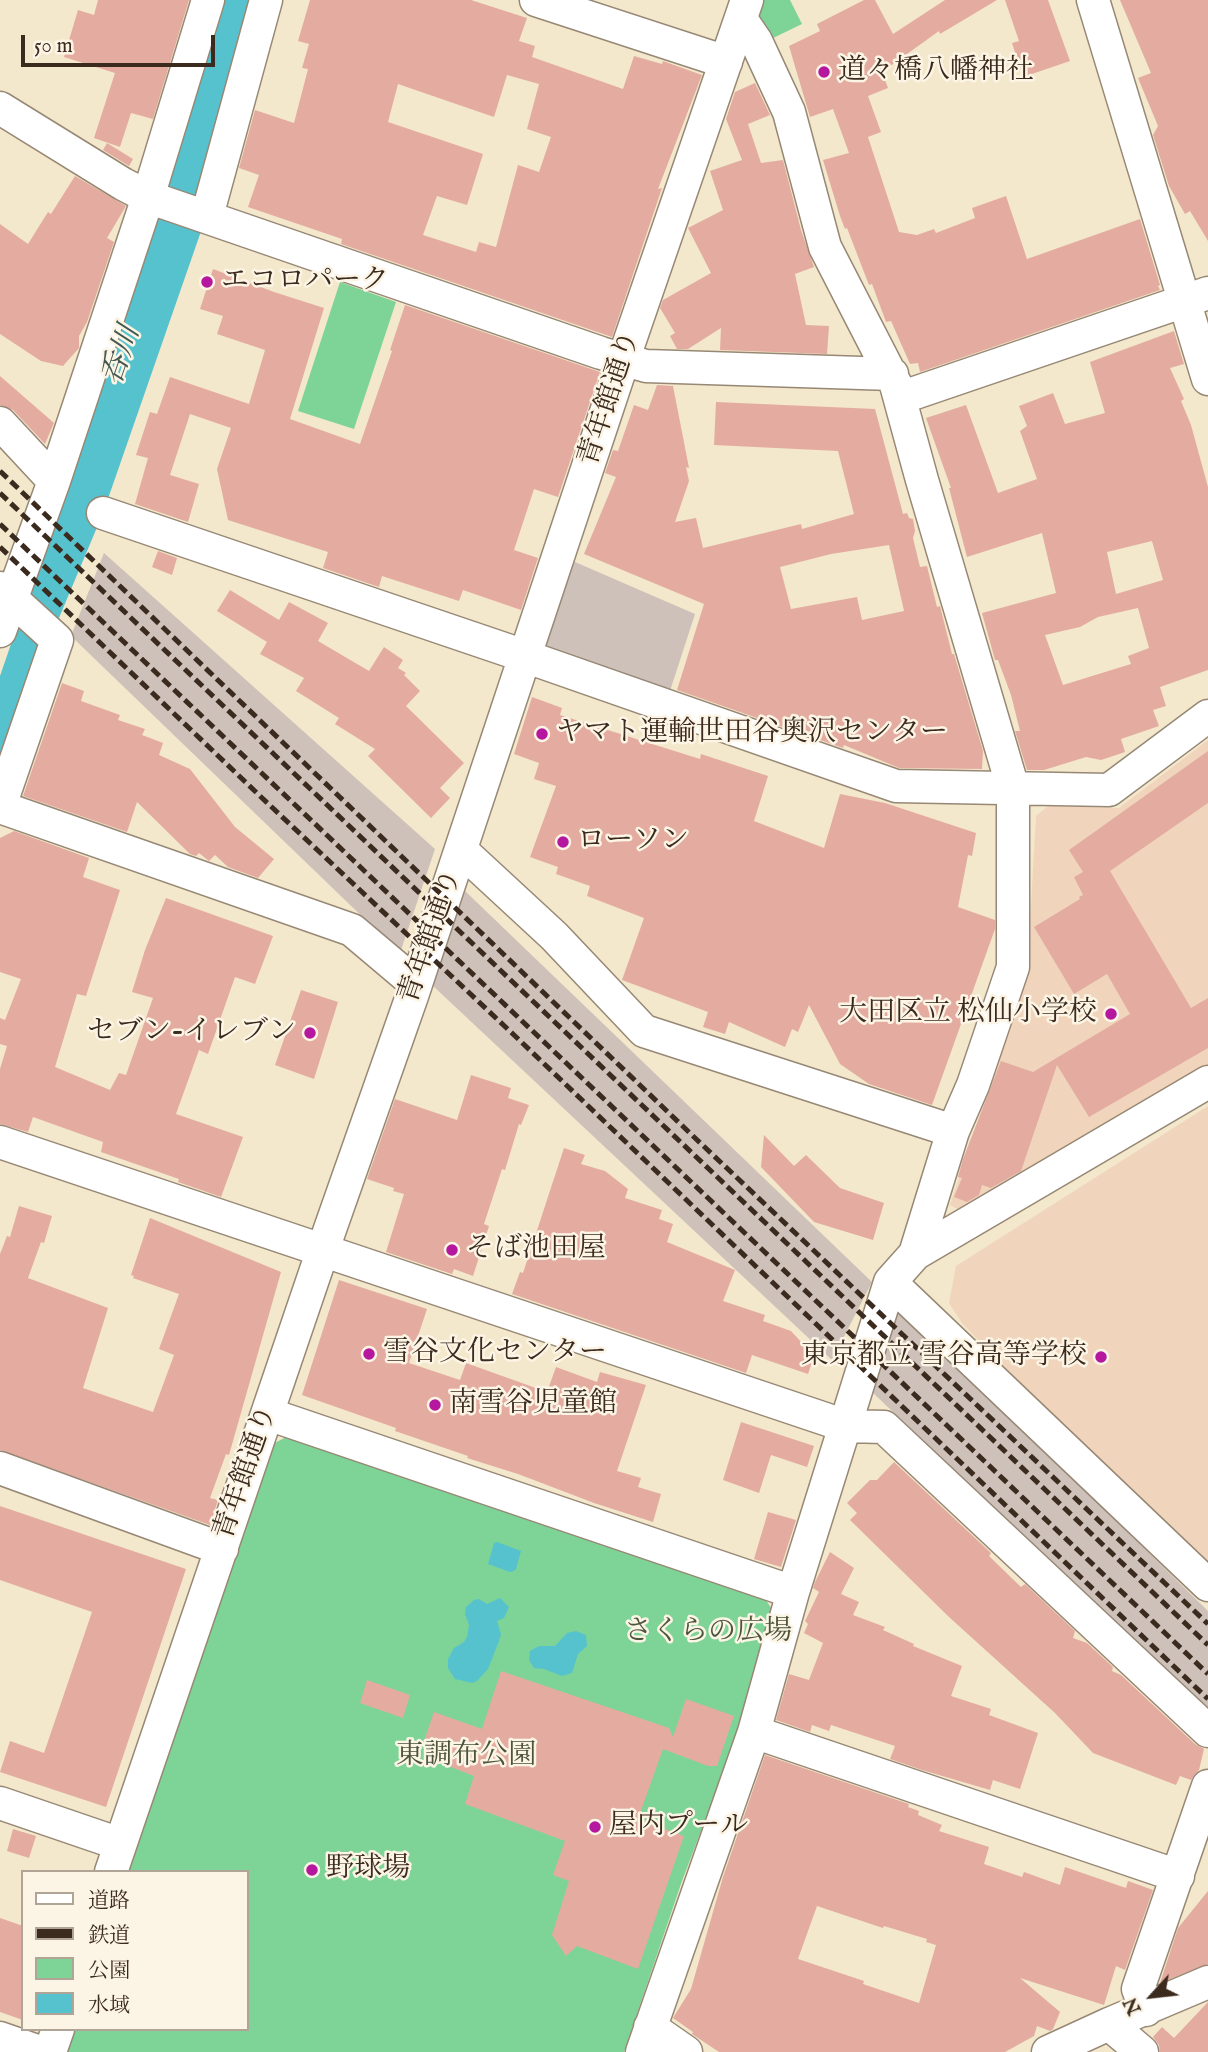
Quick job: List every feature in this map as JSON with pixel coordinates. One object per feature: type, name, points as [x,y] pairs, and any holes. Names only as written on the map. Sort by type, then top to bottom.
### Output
[{"type":"street","points":[[0,631],[6,593],[54,481],[148,197],[208,0]]},
{"type":"street","points":[[208,211],[266,0]]},
{"type":"street","points":[[1093,0],[1196,296],[1208,379]]},
{"type":"street","points":[[539,1],[726,62]]},
{"type":"street","points":[[744,9],[789,112],[825,247],[896,386],[1013,788],[1013,967],[973,1085],[953,1131],[915,1254]]},
{"type":"street","name":"青年館通り","points":[[116,1858],[416,984],[744,9]]},
{"type":"street","points":[[0,108],[148,197],[208,211],[601,353],[646,366],[896,386],[1196,296]]},
{"type":"street","points":[[0,423],[54,481]]},
{"type":"street","points":[[103,513],[896,786],[1109,790],[1208,716]]},
{"type":"street","points":[[6,593],[57,640],[0,806],[352,930],[416,984]]},
{"type":"street","points":[[461,850],[554,936],[643,1031],[953,1131]]},
{"type":"street","points":[[686,2052],[646,2040],[754,1732],[793,1592],[890,1282],[915,1254],[1208,1082]]},
{"type":"street","points":[[0,1142],[846,1426],[884,1427],[1208,1731]]},
{"type":"street","points":[[890,1282],[1208,1586]]},
{"type":"street","points":[[268,1414],[793,1592]]},
{"type":"street","points":[[0,1468],[222,1549]]},
{"type":"street","points":[[754,1732],[1178,1876]]},
{"type":"street","points":[[1146,2010],[1138,1989],[1208,1786]]},
{"type":"street","points":[[0,1803],[116,1858]]},
{"type":"street","points":[[1048,2052],[1208,1982]]},
{"type":"street","points":[[1109,2024],[1142,2052]]},
{"type":"street","points":[[50,2052],[57,2031]]},
{"type":"street","points":[[0,2038],[40,2052]]},
{"type":"shaded area","points":[[104,553],[435,849],[400,953],[71,636]]},
{"type":"shaded area","points":[[568,559],[695,614],[670,691],[543,649]]},
{"type":"shaded area","name":"大田区立 松仙小学校","points":[[1208,740],[1208,1069],[970,1216],[950,1205],[1027,974],[1036,816],[1048,806],[1119,808]]},
{"type":"shaded area","points":[[464,890],[872,1282],[832,1360],[432,985]]},
{"type":"shaded area","name":"東京都立 雪谷高等学校","points":[[1208,1106],[1208,1569],[1027,1392],[962,1323],[949,1303],[956,1266]]},
{"type":"shaded area","points":[[898,1307],[1208,1611],[1208,1713],[870,1390]]},
{"type":"green space","points":[[760,0],[790,0],[802,24],[769,40],[756,14]]},
{"type":"green space","points":[[340,282],[396,302],[354,429],[298,411]]},
{"type":"green space","name":"東調布公園","points":[[290,1435],[766,1600],[780,1622],[682,1881],[624,2052],[61,2052],[67,2031],[248,2031],[248,1870],[123,1870],[269,1446]]},
{"type":"water","name":"呑川","points":[[222,0],[263,0],[206,217],[103,513],[51,637],[0,805],[0,676],[84,432]]},
{"type":"water","points":[[494,1543],[521,1551],[514,1571],[488,1564]]},
{"type":"water","points":[[500,1598],[509,1607],[504,1618],[497,1621],[501,1634],[488,1669],[472,1683],[455,1679],[448,1668],[448,1659],[454,1648],[467,1637],[469,1625],[465,1614],[466,1607],[474,1600],[479,1599],[487,1604]]},
{"type":"water","points":[[576,1631],[586,1635],[587,1646],[578,1654],[572,1673],[562,1676],[534,1668],[529,1660],[530,1651],[539,1646],[555,1646],[567,1633]]},
{"type":"building","points":[[98,0],[189,0],[153,119],[131,113],[120,147],[94,138],[115,73],[64,57],[78,10],[94,15]]},
{"type":"building","points":[[310,0],[471,0],[527,18],[519,41],[535,46],[532,57],[623,89],[634,56],[662,64],[663,61],[702,75],[658,189],[662,188],[612,337],[341,244],[342,239],[248,207],[259,175],[239,168],[255,110],[294,123],[308,69],[302,68],[309,44],[298,41]],"holes":[[[507,75],[539,84],[527,129],[551,137],[539,172],[518,165],[496,247],[479,242],[476,252],[423,235],[437,196],[467,205],[483,154],[388,122],[398,84],[494,117]]]},
{"type":"building","points":[[864,0],[875,0],[893,34],[945,0],[997,0],[940,34],[939,31],[882,72],[888,88],[868,96],[881,132],[868,137],[899,232],[917,235],[934,229],[936,233],[975,218],[972,208],[1006,196],[1027,259],[1140,219],[1160,290],[920,372],[918,363],[910,364],[891,321],[886,322],[872,284],[869,285],[847,228],[845,229],[823,160],[849,153],[833,109],[810,117],[789,46],[820,31],[817,24]]},
{"type":"building","points":[[1005,0],[1048,0],[1070,61],[1023,77],[1012,43],[1019,41]]},
{"type":"building","points":[[1120,0],[1208,0],[1208,241],[1190,211],[1185,214],[1169,186],[1153,135],[1158,126],[1138,78],[1151,73]]},
{"type":"building","points":[[755,83],[770,115],[748,124],[761,163],[783,160],[801,230],[814,267],[795,274],[806,325],[829,326],[827,354],[720,350],[721,328],[688,349],[677,349],[670,336],[675,333],[660,308],[663,300],[711,273],[688,228],[723,210],[710,171],[742,160],[726,119],[735,92]]},
{"type":"building","points":[[107,143],[133,159],[129,166],[103,150]]},
{"type":"building","points":[[75,176],[126,206],[107,238],[114,242],[87,322],[79,336],[79,348],[63,366],[41,361],[0,334],[0,224],[28,244]]},
{"type":"building","points":[[213,269],[324,308],[290,419],[360,444],[405,305],[600,372],[558,497],[534,489],[514,550],[538,558],[521,610],[463,590],[459,601],[382,576],[379,587],[323,568],[328,552],[228,520],[217,469],[231,428],[190,414],[170,475],[199,484],[188,522],[135,504],[148,458],[136,455],[150,412],[157,414],[170,377],[249,404],[265,350],[217,334],[223,316],[200,309]]},
{"type":"building","points":[[1174,331],[1184,364],[1170,368],[1184,399],[1181,401],[1191,425],[1208,487],[1208,670],[1160,687],[1166,706],[1153,710],[1159,726],[1121,739],[1125,752],[1101,760],[1086,757],[1044,770],[1027,770],[1015,731],[1020,731],[1011,695],[998,660],[995,660],[982,613],[1056,593],[1042,533],[967,557],[951,488],[926,418],[966,405],[998,493],[1037,479],[1020,431],[1027,426],[1019,406],[1053,393],[1065,424],[1105,413],[1090,362]],"holes":[[[1152,541],[1163,580],[1116,594],[1107,552]],[[1138,608],[1149,648],[1128,656],[1131,664],[1063,685],[1045,635],[1080,627],[1098,617]]]},
{"type":"building","points":[[0,376],[54,423],[45,444],[13,410],[0,405]]},
{"type":"building","points":[[657,385],[673,386],[689,468],[686,467],[689,481],[675,522],[696,518],[703,548],[801,524],[802,529],[854,514],[838,451],[714,445],[716,402],[875,409],[903,514],[907,513],[909,518],[913,519],[913,538],[920,567],[927,566],[937,607],[940,606],[952,654],[983,751],[982,769],[899,768],[844,745],[843,748],[677,690],[704,604],[584,554],[616,477],[605,473],[613,450],[618,451],[634,405],[648,410]],"holes":[[[889,545],[904,611],[862,620],[857,597],[791,609],[780,567],[831,554]]]},
{"type":"building","points":[[158,551],[177,558],[172,575],[152,567]]},
{"type":"building","points":[[230,590],[279,620],[289,602],[328,623],[318,641],[369,671],[384,647],[403,660],[398,668],[406,673],[404,675],[420,691],[406,706],[464,763],[440,788],[450,798],[431,818],[368,756],[375,749],[335,724],[339,718],[296,691],[304,678],[260,654],[267,642],[217,611]]},
{"type":"building","points":[[62,683],[84,691],[81,701],[120,715],[118,720],[145,729],[142,735],[163,743],[159,755],[190,769],[235,827],[274,859],[258,878],[228,867],[215,855],[209,861],[199,853],[196,856],[190,854],[137,802],[127,832],[23,796]]},
{"type":"building","points":[[532,697],[562,708],[560,715],[700,759],[701,754],[768,776],[754,821],[824,848],[840,794],[885,803],[976,833],[972,856],[968,855],[958,907],[995,920],[995,929],[932,1105],[869,1084],[840,1064],[809,1005],[798,1032],[792,1029],[785,1047],[729,1022],[725,1034],[703,1027],[708,1012],[622,980],[644,918],[587,896],[590,886],[556,874],[558,867],[530,857],[556,786],[534,779],[539,763],[514,754]]},
{"type":"building","points":[[1208,751],[1208,803],[1110,871],[1191,1008],[1208,998],[1208,1048],[1089,1117],[1057,1065],[1021,1171],[991,1188],[982,1185],[979,1195],[967,1202],[954,1197],[962,1178],[958,1177],[963,1159],[1001,1061],[1033,1072],[1130,1014],[1107,974],[1074,994],[1034,927],[1083,895],[1074,877],[1083,872],[1069,850]]},
{"type":"building","points":[[14,831],[89,858],[83,877],[120,890],[86,996],[77,994],[55,1067],[110,1090],[119,1073],[126,1075],[153,998],[132,992],[166,898],[273,936],[255,984],[235,977],[208,1054],[199,1050],[176,1114],[243,1137],[221,1197],[178,1182],[179,1179],[101,1152],[103,1142],[33,1117],[28,1132],[0,1124],[0,1069],[7,1046],[0,1044],[0,1018],[5,1020],[21,979],[0,972],[0,838]]},
{"type":"building","points":[[301,990],[338,1002],[314,1079],[275,1065]]},
{"type":"building","points":[[471,1075],[511,1088],[508,1098],[529,1105],[521,1125],[519,1124],[505,1170],[502,1169],[484,1224],[489,1226],[473,1276],[454,1269],[452,1274],[386,1252],[404,1194],[367,1179],[395,1099],[457,1120]]},
{"type":"building","points":[[764,1135],[794,1166],[806,1155],[840,1188],[884,1203],[873,1240],[814,1222],[761,1167]]},
{"type":"building","points":[[564,1148],[585,1155],[581,1164],[605,1171],[628,1189],[625,1198],[662,1210],[659,1219],[673,1224],[667,1242],[735,1270],[723,1301],[765,1315],[763,1321],[791,1331],[814,1356],[808,1374],[752,1355],[746,1373],[512,1294],[520,1272],[523,1273]]},
{"type":"building","points":[[19,1206],[52,1216],[44,1243],[41,1242],[28,1278],[108,1308],[83,1388],[153,1412],[174,1355],[159,1349],[179,1294],[131,1275],[150,1218],[281,1272],[229,1455],[226,1454],[210,1498],[218,1500],[210,1525],[0,1450],[0,1254],[7,1236],[10,1237]]},
{"type":"building","points":[[339,1280],[427,1309],[409,1363],[460,1380],[466,1363],[547,1392],[556,1367],[597,1382],[600,1372],[646,1385],[617,1471],[641,1478],[638,1487],[661,1494],[653,1522],[467,1458],[468,1456],[395,1431],[396,1428],[302,1395]]},
{"type":"building","points":[[741,1422],[814,1446],[807,1467],[771,1455],[759,1493],[723,1480]]},
{"type":"building","points":[[894,1462],[991,1553],[989,1556],[1021,1587],[1025,1584],[1075,1631],[1073,1638],[1087,1643],[1113,1667],[1112,1671],[1121,1675],[1195,1744],[1204,1749],[1199,1770],[1191,1780],[1180,1776],[1176,1785],[1093,1753],[1055,1713],[949,1617],[850,1520],[857,1513],[847,1503],[870,1480],[877,1480]]},
{"type":"building","points":[[0,1506],[186,1569],[106,1807],[0,1772],[10,1741],[44,1753],[92,1612],[0,1580]]},
{"type":"building","points":[[768,1512],[796,1520],[781,1567],[754,1559]]},
{"type":"building","points":[[830,1552],[854,1568],[841,1594],[859,1602],[853,1615],[885,1627],[883,1630],[914,1644],[913,1646],[962,1666],[951,1696],[991,1709],[989,1715],[1038,1733],[1020,1789],[993,1780],[990,1790],[922,1770],[890,1759],[895,1746],[831,1725],[829,1731],[812,1725],[810,1732],[776,1720],[789,1674],[809,1680],[823,1643],[804,1633],[808,1624],[805,1621],[819,1592],[813,1588]]},
{"type":"building","name":"屋内プール","points":[[501,1671],[669,1728],[673,1737],[686,1699],[734,1716],[717,1766],[708,1766],[663,1749],[638,1819],[684,1836],[638,1969],[577,1946],[566,1956],[552,1935],[569,1881],[553,1875],[565,1841],[465,1804],[474,1776],[433,1760],[438,1747],[424,1741],[434,1712],[482,1729]]},
{"type":"building","points":[[367,1680],[410,1695],[403,1718],[360,1703]]},
{"type":"building","points":[[765,1755],[909,1804],[908,1807],[919,1811],[918,1815],[942,1825],[939,1831],[989,1847],[984,1864],[1022,1877],[1024,1872],[1060,1885],[1065,1867],[1126,1888],[1128,1881],[1153,1890],[1125,1970],[1116,1966],[1104,2005],[1020,1978],[1060,2012],[1053,2029],[1050,2031],[1037,2026],[1034,2036],[1005,2052],[719,2052],[673,2018],[691,1989],[723,1877]],"holes":[[[817,1906],[883,1928],[884,1926],[927,1939],[926,1942],[936,1945],[919,2003],[798,1959]]]},
{"type":"building","points":[[13,1829],[36,1836],[29,1858],[7,1851]]},
{"type":"building","points":[[1208,1891],[1208,1964],[1160,1983],[1178,1928]]},
{"type":"building","points":[[0,1918],[21,1925],[21,2019],[0,2012]]},
{"type":"building","points":[[1208,2002],[1208,2052],[1160,2052],[1153,2037],[1162,2027],[1174,2038]]},
{"type":"railway","points":[[0,471],[694,1137],[1208,1624]]},
{"type":"railway","points":[[0,493],[1208,1645]]},
{"type":"railway","points":[[0,524],[1208,1674]]},
{"type":"railway","points":[[0,547],[1208,1699]]},
{"type":"place","name":"道々橋八幡神社","points":[[824,72]]},
{"type":"place","name":"エコロパーク","points":[[207,282]]},
{"type":"place","name":"ヤマト運輸世田谷奥沢センター","points":[[542,734]]},
{"type":"place","name":"ローソン","points":[[563,842]]},
{"type":"place","name":"大田区立 松仙小学校","points":[[1111,1014]]},
{"type":"place","name":"セブン-イレブン","points":[[310,1033]]},
{"type":"place","name":"そば池田屋","points":[[452,1250]]},
{"type":"place","name":"雪谷文化センター","points":[[369,1354]]},
{"type":"place","name":"東京都立 雪谷高等学校","points":[[1101,1357]]},
{"type":"place","name":"南雪谷児童館","points":[[435,1405]]},
{"type":"place","name":"屋内プール","points":[[595,1827]]},
{"type":"place","name":"野球場","points":[[312,1870]]},
{"type":"park label","name":"さくらの広場","points":[[708,1633]]}]
